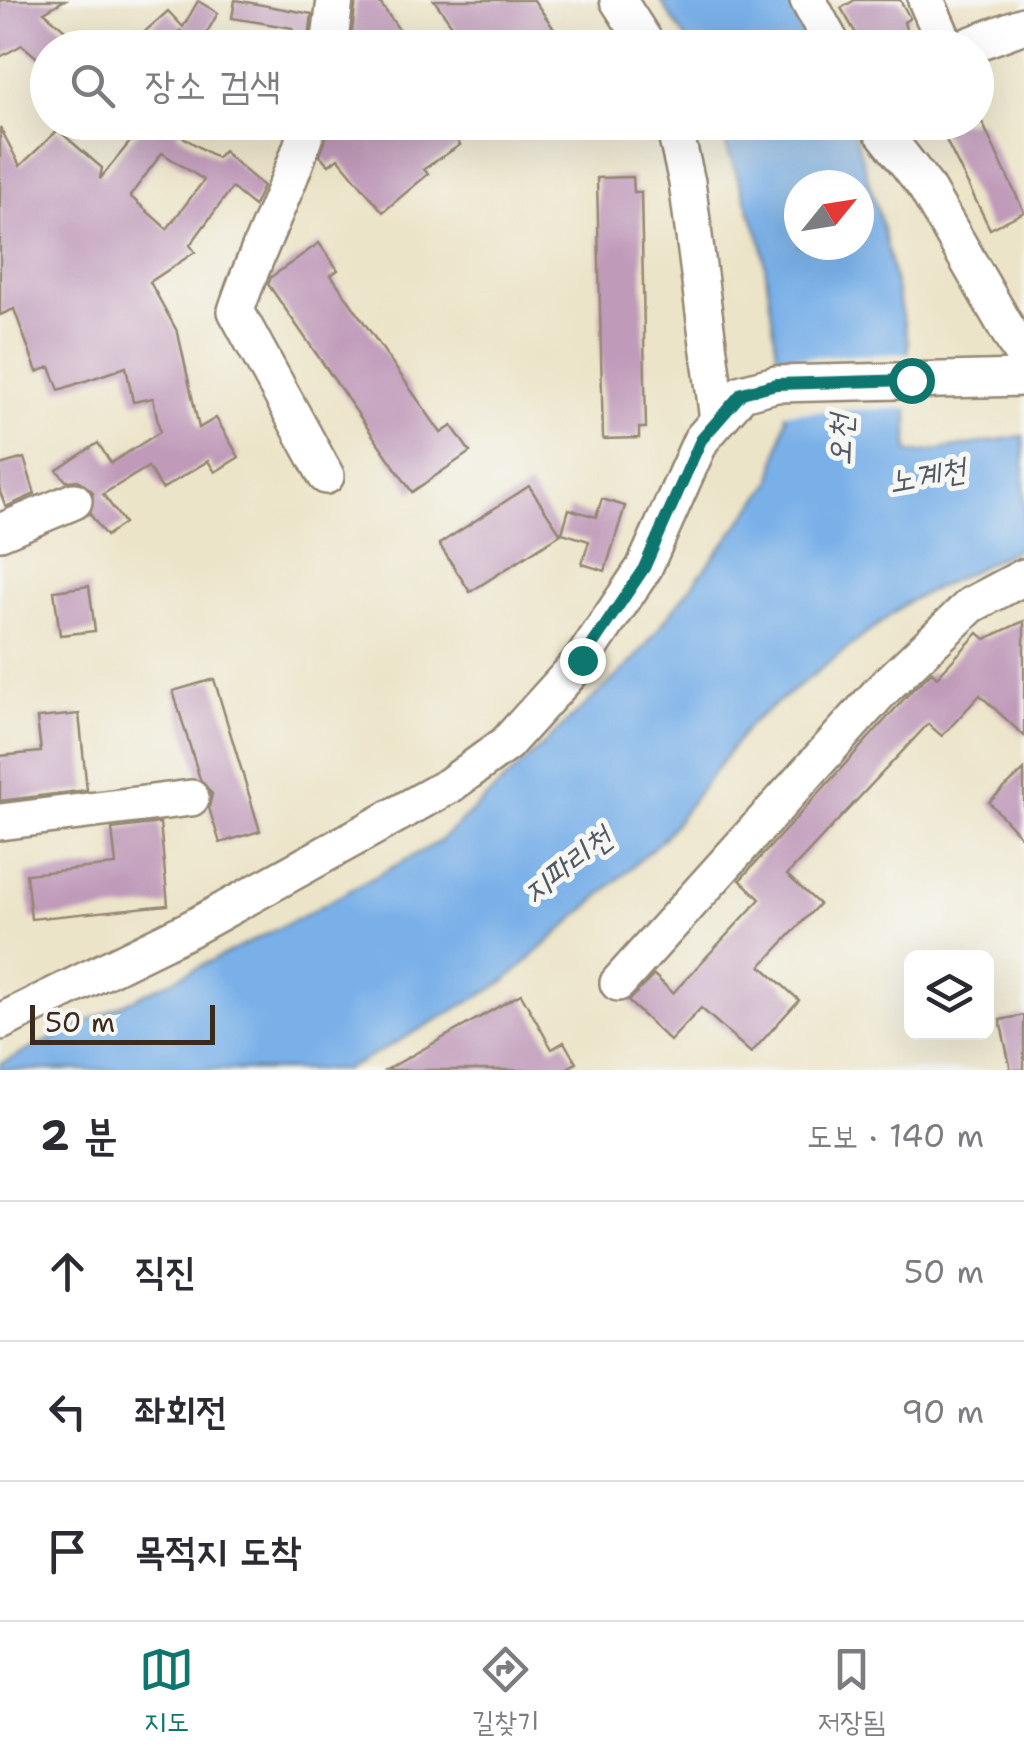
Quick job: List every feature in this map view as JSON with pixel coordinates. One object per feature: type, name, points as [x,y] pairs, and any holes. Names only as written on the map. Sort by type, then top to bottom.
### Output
[{"type":"street","points":[[331,30],[334,0]]},
{"type":"street","points":[[618,0],[638,30]]},
{"type":"street","points":[[808,0],[824,30]]},
{"type":"street","points":[[926,0],[939,30]]},
{"type":"street","points":[[994,36],[1024,24]]},
{"type":"street","points":[[303,140],[290,186],[256,251],[236,310],[326,476]]},
{"type":"street","points":[[677,140],[687,182],[718,420]]},
{"type":"street","points":[[889,140],[925,186],[1024,358]]},
{"type":"street","points":[[0,1022],[190,929],[450,785],[506,744],[582,660],[644,568],[701,440],[742,393],[776,384],[1024,378]]},
{"type":"street","points":[[0,532],[74,500]]},
{"type":"street","points":[[618,983],[881,690],[971,604],[1024,577]]},
{"type":"street","points":[[0,822],[192,798]]},
{"type":"water","points":[[660,0],[788,0],[807,30],[680,30]]},
{"type":"water","points":[[724,140],[856,140],[865,170],[784,170],[784,260],[874,260],[874,199],[908,342],[908,452],[1024,436],[1024,546],[909,601],[751,723],[664,838],[503,983],[363,1061],[344,1070],[0,1070],[0,1064],[301,917],[440,841],[635,659],[771,483],[786,418],[762,244]]},
{"type":"pier","points":[[910,353],[912,408],[780,413],[775,358]]},
{"type":"building","points":[[0,0],[65,0],[44,12],[65,30],[30,30],[30,52],[22,45],[0,57]]},
{"type":"building","points":[[235,0],[312,14],[310,30],[232,18]]},
{"type":"building","points":[[356,0],[378,0],[399,30],[352,30]]},
{"type":"building","points":[[434,0],[534,0],[555,30],[455,30]]},
{"type":"building","points":[[855,0],[900,0],[910,18],[904,22],[906,30],[854,30],[841,8]]},
{"type":"building","points":[[198,1],[218,13],[208,30],[147,30],[168,11],[183,27]]},
{"type":"building","points":[[0,127],[20,166],[47,140],[70,140],[102,168],[100,179],[131,140],[187,140],[217,158],[223,151],[263,186],[254,206],[232,188],[190,245],[195,252],[150,282],[178,333],[199,428],[216,418],[239,457],[215,472],[208,461],[162,489],[148,467],[103,494],[124,523],[106,536],[90,514],[93,492],[78,480],[66,481],[57,470],[98,443],[111,463],[160,432],[153,398],[133,402],[126,367],[59,390],[50,367],[37,372],[14,309],[0,315]],"holes":[[[162,153],[204,180],[167,229],[130,196]]]},
{"type":"building","points":[[325,140],[456,140],[460,145],[424,169],[428,174],[383,212],[338,158],[329,165],[320,156]]},
{"type":"building","points":[[946,140],[990,140],[1024,212],[990,229]]},
{"type":"building","points":[[633,177],[634,192],[641,192],[646,428],[639,428],[639,438],[603,439],[597,178]]},
{"type":"building","points":[[319,243],[338,270],[331,275],[441,433],[452,426],[470,452],[412,492],[268,284],[271,277]]},
{"type":"building","points":[[24,458],[35,494],[6,507],[0,492],[0,465]]},
{"type":"building","points":[[529,486],[561,534],[470,592],[439,544]]},
{"type":"building","points":[[602,499],[625,506],[605,571],[582,564],[589,541],[562,533],[569,509],[596,517]]},
{"type":"building","points":[[89,586],[95,631],[60,635],[54,591]]},
{"type":"building","points":[[1024,621],[1024,736],[980,695],[942,736],[928,724],[787,875],[819,904],[761,966],[799,1000],[751,1053],[701,1008],[670,1041],[628,1001],[654,975],[673,993],[760,899],[740,880],[914,688],[932,672],[937,677],[978,633],[985,639]]},
{"type":"building","points":[[214,679],[260,831],[220,843],[209,808],[212,794],[200,779],[173,691]]},
{"type":"building","points":[[79,714],[87,790],[0,801],[0,756],[41,752],[37,718]]},
{"type":"building","points":[[1024,770],[1024,840],[989,802]]},
{"type":"building","points":[[160,823],[168,905],[31,919],[26,874],[116,865],[112,829]]},
{"type":"building","points":[[521,994],[552,1049],[564,1042],[576,1063],[564,1070],[386,1070]]},
{"type":"building","points":[[1024,1015],[1024,1070],[1011,1070],[1000,1020]]},
{"type":"route","points":[[582,660],[644,568],[701,440],[742,393],[776,384],[911,380]]},
{"type":"water label","name":"오천","points":[[840,440]]},
{"type":"water label","name":"노계천","points":[[927,475]]},
{"type":"water label","name":"지파리천","points":[[567,865]]}]
